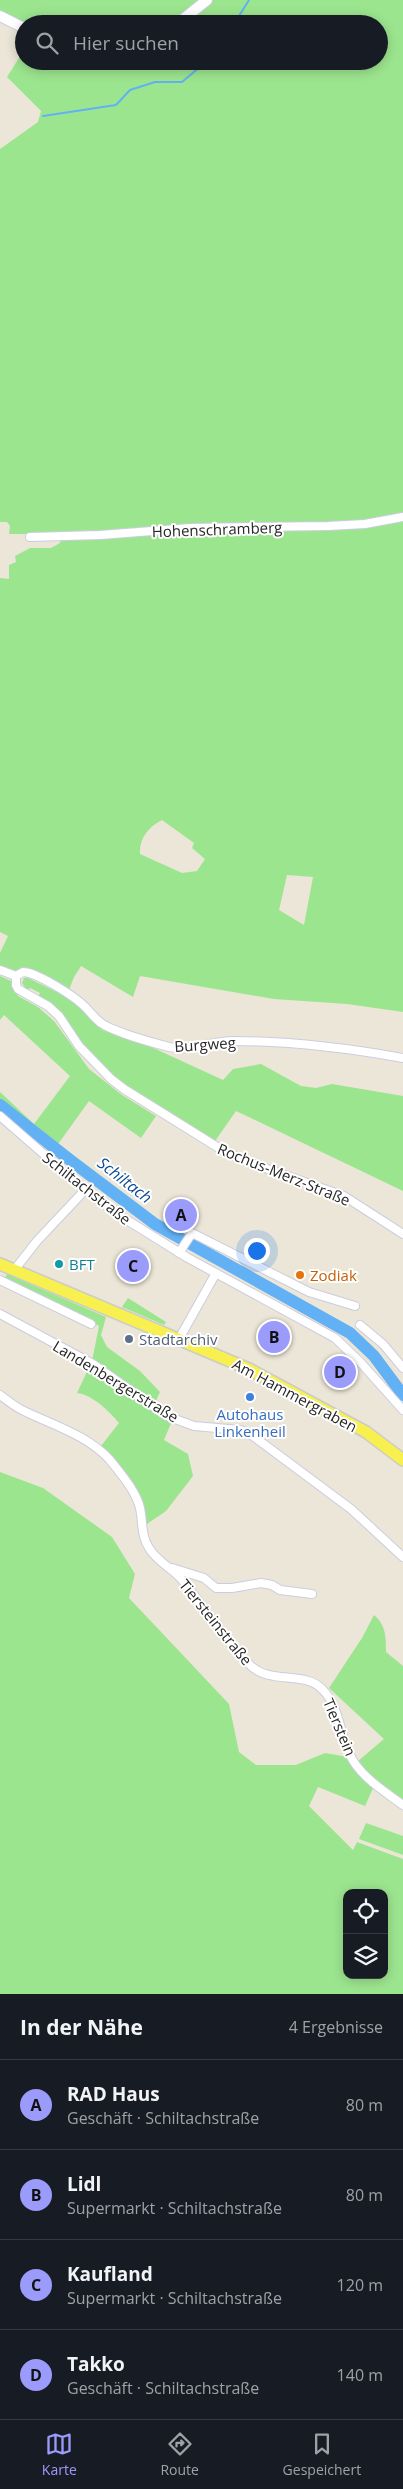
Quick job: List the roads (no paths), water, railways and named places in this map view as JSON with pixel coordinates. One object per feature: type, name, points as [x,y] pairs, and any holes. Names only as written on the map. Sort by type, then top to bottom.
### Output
[{"type":"main road","points":[[188,15],[207,0]]},
{"type":"main road","points":[[0,16],[15,24]]},
{"type":"main road","points":[[0,1255],[15,1269]]},
{"type":"main road","name":"Am Hammergraben","points":[[0,1264],[248,1369],[366,1432],[403,1460]]},
{"type":"street","name":"Hohenschramberg","points":[[30,537],[100,535],[191,528],[328,526],[365,524],[403,517]]},
{"type":"street","name":"Burgweg","points":[[0,970],[16,976],[23,972],[32,973],[70,995],[101,1023],[170,1047],[191,1048],[214,1042],[231,1041],[263,1042],[330,1047],[403,1058]]},
{"type":"street","name":"Rochus-Merz-Straße","points":[[16,976],[18,990],[48,1006],[59,1016],[79,1046],[110,1079],[124,1089],[202,1140],[248,1162],[344,1196],[403,1234]]},
{"type":"street","name":"Schiltachstraße","points":[[0,1116],[86,1190],[122,1217],[181,1250],[216,1273],[335,1338],[361,1363],[403,1410]]},
{"type":"street","points":[[15,1269],[37,1241],[86,1190]]},
{"type":"street","points":[[181,1250],[192,1233],[309,1292],[355,1306]]},
{"type":"street","points":[[179,1339],[216,1273]]},
{"type":"street","points":[[0,1280],[90,1324]]},
{"type":"street","name":"Landenbergerstraße","points":[[0,1314],[93,1364],[167,1416],[194,1426],[240,1430],[249,1433],[350,1509],[403,1557]]},
{"type":"street","points":[[360,1325],[383,1344],[403,1368]]},
{"type":"street","name":"Tiersteinstraße","points":[[0,1395],[21,1409],[82,1437],[109,1460],[134,1494],[140,1507],[143,1536],[150,1549],[170,1567],[222,1633],[252,1667],[268,1674],[293,1679]]},
{"type":"street","name":"Tiersteinstraße","points":[[170,1567],[204,1578],[216,1588],[232,1588],[261,1583],[272,1585],[280,1590],[312,1594]]},
{"type":"street","name":"Tierstein","points":[[293,1679],[314,1683],[326,1693],[349,1754],[369,1779],[403,1806]]},
{"type":"waterway","points":[[240,15],[249,0]]},
{"type":"waterway","points":[[43,116],[116,105],[130,90],[155,82],[182,82],[196,70]]},
{"type":"waterway","name":"Schiltach","points":[[0,1105],[155,1224],[350,1333],[374,1356],[403,1395]]},
{"type":"place","name":"RAD Haus","points":[[181,1215]]},
{"type":"place","name":"BFT","points":[[59,1264]]},
{"type":"place","name":"Kaufland","points":[[133,1266]]},
{"type":"place","name":"Zodiak","points":[[300,1275]]},
{"type":"place","name":"Lidl","points":[[274,1337]]},
{"type":"place","name":"Stadtarchiv","points":[[129,1339]]},
{"type":"place","name":"Takko","points":[[340,1372]]},
{"type":"place","name":"Autohaus Linkenheil","points":[[250,1397]]}]
